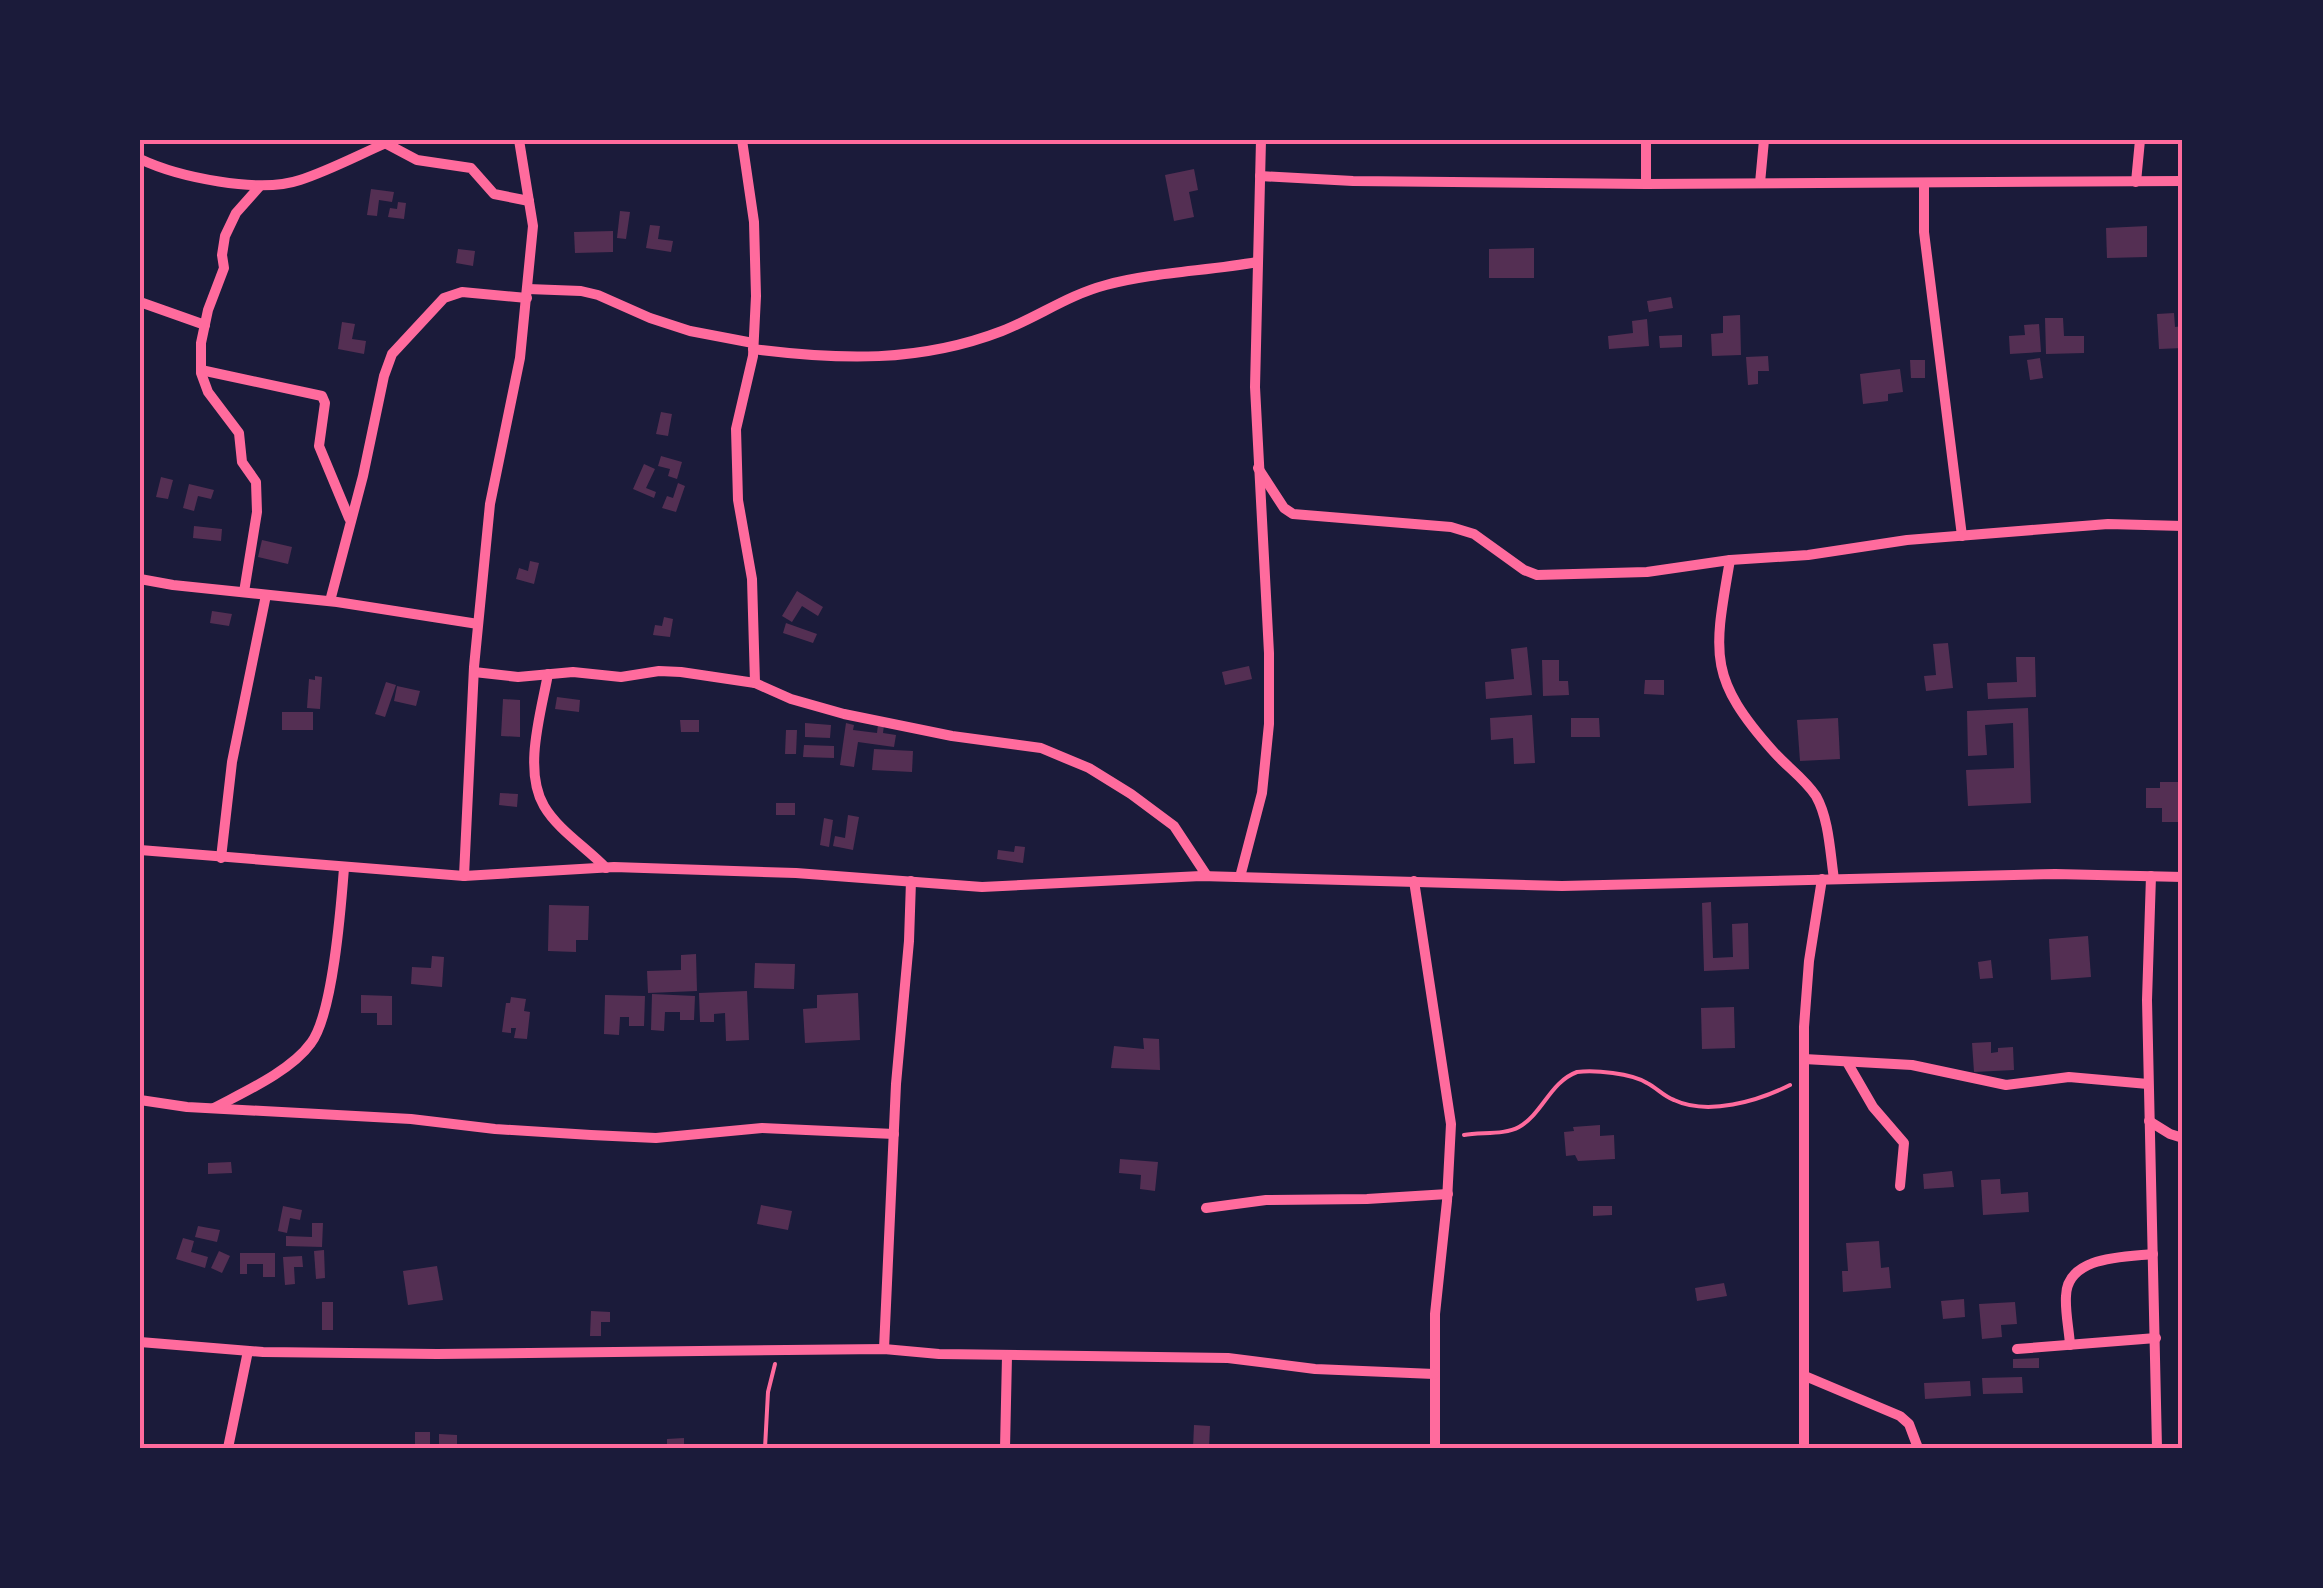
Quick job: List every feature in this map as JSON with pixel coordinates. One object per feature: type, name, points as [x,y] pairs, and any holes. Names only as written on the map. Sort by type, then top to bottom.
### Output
[{"type":"street","points":[[464,876],[474,672],[490,504],[520,358],[533,226],[519,140]]},
{"type":"street","points":[[742,140],[754,222],[753,346],[736,429],[738,500],[752,580],[755,683]]},
{"type":"street","points":[[1240,877],[1262,793],[1270,724],[1258,468],[1261,140]]},
{"type":"street","points":[[1646,140],[1646,184]]},
{"type":"street","points":[[1760,183],[1764,140]]},
{"type":"street","points":[[2136,182],[2140,140]]},
{"type":"street","points":[[140,158],[194,176],[260,186],[297,182],[389,142],[416,160],[471,168],[494,194],[529,201]]},
{"type":"street","points":[[1260,176],[1353,181],[1646,184],[2183,181]]},
{"type":"street","points":[[1924,183],[1924,232],[1962,536]]},
{"type":"street","points":[[244,592],[257,512],[256,482],[242,462],[239,433],[208,392],[201,370],[201,343],[224,268],[225,236],[236,213],[260,186]]},
{"type":"street","points":[[330,601],[392,354],[444,298],[462,292],[580,291],[677,326],[753,346],[839,359],[895,356],[1002,331],[1063,299],[1108,284],[1257,262]]},
{"type":"street","points":[[140,302],[205,325]]},
{"type":"street","points":[[201,370],[322,396],[325,404],[318,446],[350,520]]},
{"type":"street","points":[[1258,468],[1276,498],[1292,514],[1452,527],[1492,544],[1508,560],[1537,575],[1647,572],[1908,540],[2108,524],[2183,526]]},
{"type":"street","points":[[1730,560],[1718,651],[1722,679],[1730,696],[1774,753],[1804,780],[1824,813],[1828,879],[1809,961],[1804,1059],[1804,1448]]},
{"type":"street","points":[[140,578],[478,624]]},
{"type":"street","points":[[222,858],[232,762],[266,594]]},
{"type":"street","points":[[474,672],[518,677],[573,672],[621,677],[670,672],[755,683],[791,699],[844,714],[952,736],[1041,748],[1089,768],[1174,826],[1207,876]]},
{"type":"street","points":[[548,674],[535,762],[538,790],[553,817],[606,868]]},
{"type":"street","points":[[140,850],[464,876],[606,868],[796,873],[982,886],[1207,876],[1562,886],[2055,874],[2183,877]]},
{"type":"street","points":[[213,1108],[276,1073],[311,1044],[321,1022],[339,935],[344,868]]},
{"type":"street","points":[[2152,876],[2147,1000],[2157,1448]]},
{"type":"street","points":[[884,1349],[911,881]]},
{"type":"street","points":[[1414,882],[1444,1065],[1450,1140],[1435,1314],[1435,1448]]},
{"type":"street","points":[[1804,1059],[1912,1065],[2006,1085],[2069,1078],[2148,1084]]},
{"type":"street","points":[[1847,1062],[1874,1107],[1904,1142],[1900,1186]]},
{"type":"street","points":[[140,1100],[607,1136],[671,1137],[762,1128],[894,1134]]},
{"type":"street","points":[[2149,1121],[2183,1138]]},
{"type":"street","points":[[1206,1208],[1239,1202],[1448,1194]]},
{"type":"street","points":[[2070,1345],[2066,1297],[2074,1274],[2082,1266],[2104,1260],[2153,1254]]},
{"type":"street","points":[[2018,1349],[2156,1338]]},
{"type":"street","points":[[140,1342],[248,1351],[437,1354],[884,1349],[1007,1356],[1228,1358],[1315,1369],[1434,1374]]},
{"type":"street","points":[[228,1448],[248,1351]]},
{"type":"street","points":[[1005,1448],[1007,1356]]},
{"type":"street","points":[[1805,1376],[1900,1416],[1909,1424],[1918,1448]]},
{"type":"path","points":[[1450,1140],[1477,1132],[1517,1128],[1555,1087],[1577,1072],[1635,1078],[1678,1102],[1701,1106],[1761,1097],[1804,1078]]},
{"type":"path","points":[[766,1448],[768,1392],[779,1349]]},
{"type":"building","points":[[1194,169],[1198,190],[1189,192],[1194,217],[1174,221],[1165,175]]},
{"type":"building","points":[[371,189],[394,192],[392,202],[379,200],[377,216],[367,215]]},
{"type":"building","points":[[398,202],[406,203],[404,219],[388,217],[390,208],[397,209]]},
{"type":"building","points":[[620,211],[630,212],[626,239],[617,238]]},
{"type":"building","points":[[650,225],[660,226],[658,239],[673,241],[671,252],[646,248]]},
{"type":"building","points":[[2147,226],[2147,257],[2107,258],[2106,228]]},
{"type":"building","points":[[613,231],[613,252],[575,253],[574,232]]},
{"type":"building","points":[[1534,248],[1534,278],[1489,278],[1489,249]]},
{"type":"building","points":[[458,249],[475,251],[473,266],[456,263]]},
{"type":"building","points":[[1671,297],[1673,308],[1649,312],[1647,301]]},
{"type":"building","points":[[2174,313],[2175,327],[2183,326],[2183,348],[2159,349],[2157,314]]},
{"type":"building","points":[[1740,315],[1741,355],[1712,356],[1711,334],[1723,333],[1723,316]]},
{"type":"building","points":[[2045,318],[2063,318],[2064,336],[2084,336],[2084,353],[2046,354]]},
{"type":"building","points":[[1647,319],[1649,346],[1609,349],[1608,336],[1633,333],[1632,321]]},
{"type":"building","points":[[342,322],[355,324],[352,339],[366,341],[364,354],[338,349]]},
{"type":"building","points":[[2039,324],[2041,352],[2010,354],[2009,336],[2025,335],[2024,325]]},
{"type":"building","points":[[1682,335],[1682,347],[1660,348],[1659,336]]},
{"type":"building","points":[[1768,356],[1769,371],[1758,371],[1758,384],[1748,385],[1746,357]]},
{"type":"building","points":[[2040,358],[2043,378],[2030,380],[2027,360]]},
{"type":"building","points":[[1910,360],[1925,360],[1925,378],[1911,378]]},
{"type":"building","points":[[1900,369],[1903,392],[1888,394],[1888,401],[1863,404],[1860,374]]},
{"type":"building","points":[[661,412],[672,414],[668,436],[656,434]]},
{"type":"building","points":[[661,456],[682,462],[677,479],[668,476],[670,469],[658,466]]},
{"type":"building","points":[[644,464],[655,469],[646,488],[656,492],[654,498],[633,489]]},
{"type":"building","points":[[161,477],[173,480],[168,499],[156,497]]},
{"type":"building","points":[[678,483],[685,486],[676,512],[662,508],[667,496],[673,498]]},
{"type":"building","points":[[189,484],[214,490],[211,499],[198,496],[194,511],[183,508]]},
{"type":"building","points":[[194,526],[222,529],[221,541],[193,538]]},
{"type":"building","points":[[262,540],[292,547],[288,564],[258,557]]},
{"type":"building","points":[[530,561],[539,563],[534,584],[516,579],[519,568],[528,571]]},
{"type":"building","points":[[797,591],[823,607],[818,616],[802,606],[792,622],[782,616]]},
{"type":"building","points":[[212,611],[232,614],[229,626],[210,623]]},
{"type":"building","points":[[664,617],[673,619],[670,637],[653,635],[655,625],[662,626]]},
{"type":"building","points":[[786,623],[817,634],[813,643],[783,633]]},
{"type":"building","points":[[1948,643],[1953,688],[1926,691],[1924,676],[1936,675],[1933,644]]},
{"type":"building","points":[[1527,647],[1532,695],[1486,699],[1485,682],[1514,679],[1511,649]]},
{"type":"building","points":[[2016,657],[2035,657],[2036,697],[1988,699],[1987,683],[2017,682]]},
{"type":"building","points":[[1542,660],[1559,660],[1559,681],[1568,681],[1569,695],[1543,696]]},
{"type":"building","points":[[1249,666],[1252,679],[1225,685],[1222,672]]},
{"type":"building","points":[[315,676],[322,677],[320,709],[307,708],[309,679],[315,680]]},
{"type":"building","points":[[1645,680],[1664,680],[1664,695],[1644,694]]},
{"type":"building","points":[[386,682],[396,685],[385,717],[375,714]]},
{"type":"building","points":[[397,686],[420,691],[416,706],[394,701]]},
{"type":"building","points":[[557,697],[580,700],[579,712],[555,709]]},
{"type":"building","points":[[503,699],[520,700],[520,737],[501,736]]},
{"type":"building","points":[[2028,708],[2031,803],[1968,806],[1966,770],[2014,768],[2013,723],[1985,725],[1987,755],[1968,756],[1967,711]]},
{"type":"building","points":[[282,712],[313,712],[313,730],[282,730]]},
{"type":"building","points":[[1532,715],[1535,763],[1514,764],[1513,738],[1491,740],[1490,718]]},
{"type":"building","points":[[1571,718],[1599,718],[1600,737],[1571,737]]},
{"type":"building","points":[[1838,718],[1840,759],[1800,761],[1797,720]]},
{"type":"building","points":[[680,720],[699,720],[699,732],[681,732]]},
{"type":"building","points":[[805,723],[831,725],[830,738],[805,737]]},
{"type":"building","points":[[846,723],[854,725],[853,730],[877,733],[878,724],[884,725],[883,733],[896,735],[894,747],[858,742],[854,767],[840,765]]},
{"type":"building","points":[[786,730],[797,730],[796,754],[785,754]]},
{"type":"building","points":[[804,745],[834,746],[834,758],[803,757]]},
{"type":"building","points":[[874,749],[913,751],[912,772],[872,770]]},
{"type":"building","points":[[2160,782],[2178,782],[2178,794],[2183,794],[2183,822],[2162,822],[2162,808],[2146,808],[2146,788],[2160,788]]},
{"type":"building","points":[[500,793],[518,794],[517,807],[499,805]]},
{"type":"building","points":[[776,803],[795,803],[795,815],[776,815]]},
{"type":"building","points":[[848,815],[859,817],[853,850],[833,846],[835,836],[845,838]]},
{"type":"building","points":[[824,818],[833,820],[829,847],[820,845]]},
{"type":"building","points":[[1015,846],[1025,847],[1023,863],[997,859],[998,850],[1014,852]]},
{"type":"building","points":[[1711,902],[1713,958],[1733,957],[1732,924],[1748,923],[1749,969],[1704,971],[1702,903]]},
{"type":"building","points":[[549,905],[589,906],[588,940],[576,940],[576,952],[548,951]]},
{"type":"building","points":[[2088,936],[2091,977],[2051,980],[2049,939]]},
{"type":"building","points":[[696,954],[697,991],[648,993],[647,971],[681,970],[681,955]]},
{"type":"building","points":[[432,956],[444,957],[442,987],[411,984],[412,967],[431,968]]},
{"type":"building","points":[[1991,960],[1993,978],[1980,979],[1978,962]]},
{"type":"building","points":[[755,963],[795,964],[794,989],[754,988]]},
{"type":"building","points":[[747,991],[749,1040],[726,1041],[725,1013],[714,1014],[714,1022],[700,1022],[699,993]]},
{"type":"building","points":[[858,993],[860,1040],[805,1043],[803,1009],[817,1008],[817,995]]},
{"type":"building","points":[[652,994],[695,996],[694,1020],[680,1020],[680,1012],[665,1012],[664,1031],[651,1030]]},
{"type":"building","points":[[361,995],[392,996],[392,1025],[377,1025],[377,1013],[361,1013]]},
{"type":"building","points":[[605,995],[645,996],[644,1026],[629,1026],[629,1017],[620,1017],[619,1035],[604,1034]]},
{"type":"building","points":[[511,997],[526,999],[524,1011],[530,1012],[527,1039],[514,1038],[516,1028],[511,1028],[511,1033],[502,1032],[506,1003],[510,1003]]},
{"type":"building","points":[[1734,1007],[1735,1048],[1702,1049],[1701,1008]]},
{"type":"building","points":[[1143,1038],[1159,1039],[1160,1070],[1111,1068],[1114,1046],[1144,1049]]},
{"type":"building","points":[[1991,1042],[1991,1053],[2013,1047],[2014,1070],[1974,1072],[1972,1043]]},
{"type":"building","points":[[1600,1125],[1600,1136],[1614,1135],[1615,1159],[1578,1161],[1575,1155],[1566,1156],[1564,1132],[1574,1131],[1573,1127]]},
{"type":"building","points":[[1120,1159],[1158,1162],[1155,1191],[1140,1189],[1141,1175],[1119,1173]]},
{"type":"building","points":[[231,1162],[232,1173],[208,1174],[208,1163]]},
{"type":"building","points":[[1952,1171],[1954,1187],[1924,1189],[1923,1174]]},
{"type":"building","points":[[2000,1179],[2001,1194],[2028,1192],[2029,1212],[1983,1215],[1981,1180]]},
{"type":"building","points":[[761,1205],[792,1211],[788,1230],[757,1224]]},
{"type":"building","points":[[283,1206],[302,1210],[300,1220],[290,1218],[287,1233],[278,1231]]},
{"type":"building","points":[[1593,1206],[1612,1206],[1612,1215],[1593,1216]]},
{"type":"building","points":[[312,1223],[323,1223],[322,1247],[286,1246],[286,1236],[312,1237]]},
{"type":"building","points":[[198,1226],[220,1230],[217,1242],[195,1237]]},
{"type":"building","points":[[183,1238],[194,1241],[191,1252],[208,1257],[205,1268],[176,1259]]},
{"type":"building","points":[[1879,1241],[1881,1268],[1889,1267],[1891,1288],[1843,1292],[1842,1271],[1848,1271],[1846,1243]]},
{"type":"building","points":[[324,1250],[325,1278],[316,1279],[314,1251]]},
{"type":"building","points":[[219,1251],[230,1256],[222,1273],[211,1268]]},
{"type":"building","points":[[240,1253],[275,1253],[275,1277],[263,1277],[263,1264],[247,1264],[247,1274],[240,1274]]},
{"type":"building","points":[[302,1256],[303,1267],[294,1267],[295,1284],[285,1285],[283,1257]]},
{"type":"building","points":[[437,1266],[443,1300],[408,1305],[403,1271]]},
{"type":"building","points":[[1724,1283],[1727,1296],[1697,1301],[1695,1288]]},
{"type":"building","points":[[1964,1299],[1965,1317],[1943,1319],[1941,1301]]},
{"type":"building","points":[[322,1302],[333,1302],[333,1330],[322,1330]]},
{"type":"building","points":[[2015,1302],[2017,1324],[2001,1325],[2002,1337],[1982,1339],[1979,1304]]},
{"type":"building","points":[[591,1311],[610,1312],[610,1322],[601,1322],[601,1336],[590,1336]]},
{"type":"building","points":[[2039,1358],[2039,1368],[2013,1368],[2013,1359]]},
{"type":"building","points":[[2022,1377],[2023,1393],[1983,1394],[1982,1378]]},
{"type":"building","points":[[1970,1381],[1971,1396],[1925,1399],[1924,1383]]},
{"type":"building","points":[[1194,1425],[1210,1426],[1209,1448],[1193,1448]]},
{"type":"building","points":[[415,1432],[430,1432],[430,1448],[415,1448]]},
{"type":"building","points":[[439,1434],[457,1435],[457,1448],[439,1448]]},
{"type":"building","points":[[684,1438],[684,1448],[667,1448],[667,1439]]}]
